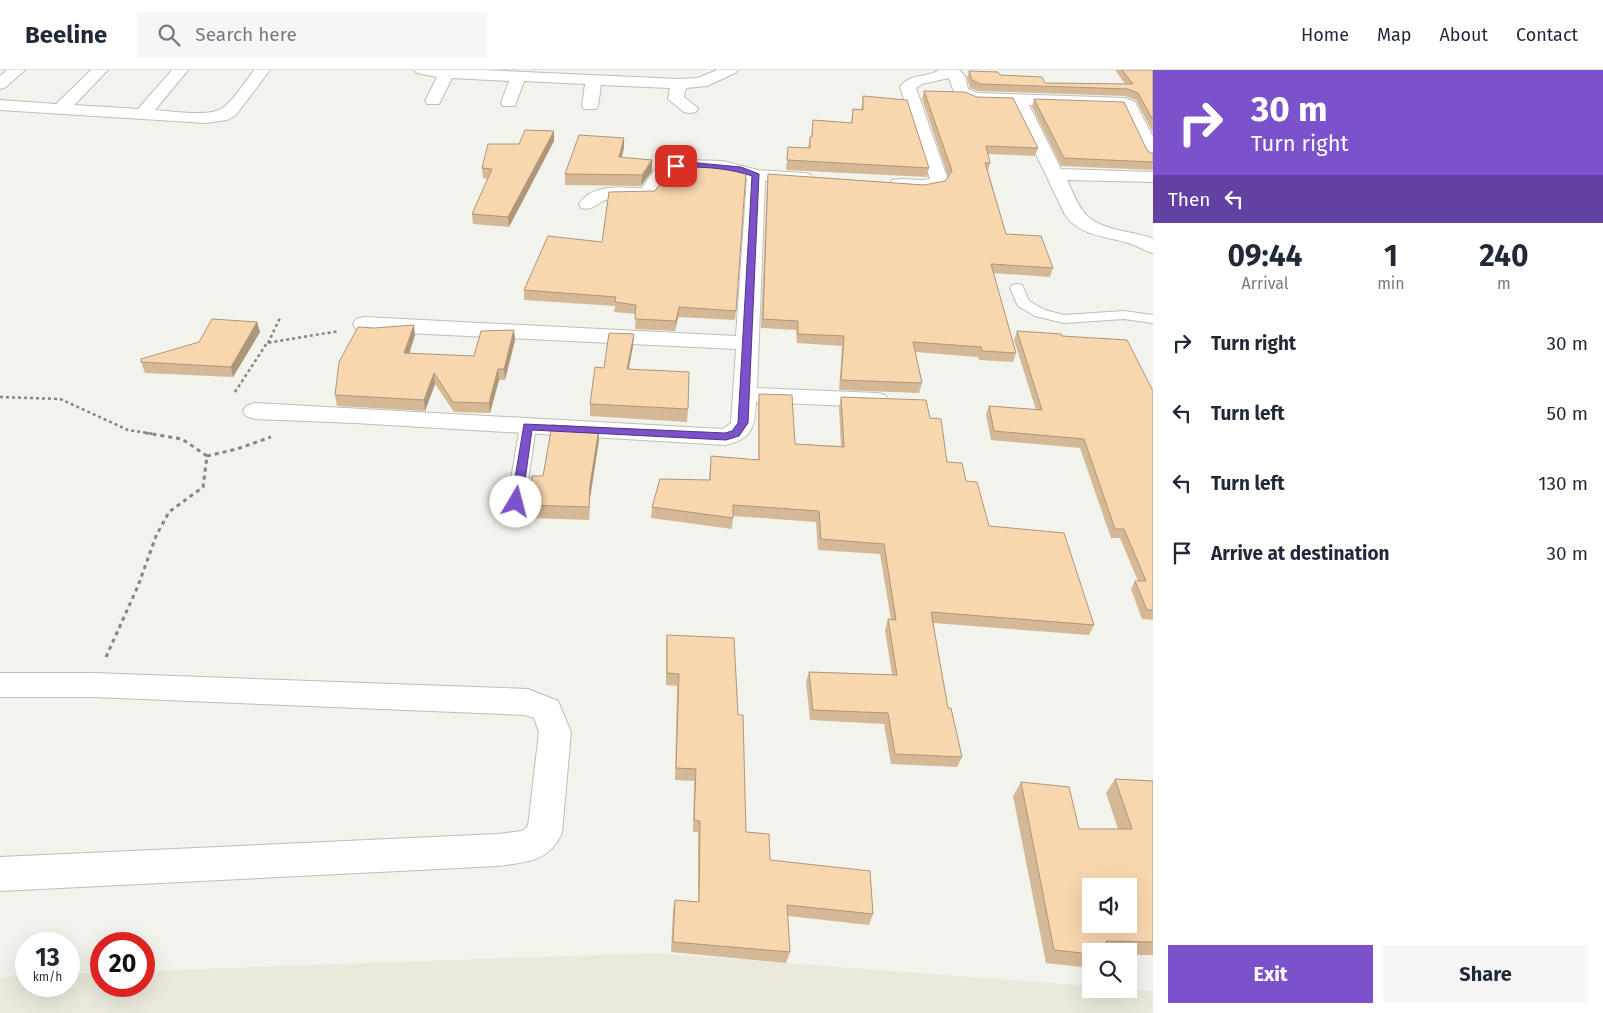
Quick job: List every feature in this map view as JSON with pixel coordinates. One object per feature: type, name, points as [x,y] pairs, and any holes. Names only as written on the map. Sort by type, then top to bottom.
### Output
[{"type":"street","points":[[0,84],[17,70]]},
{"type":"street","points":[[61,108],[100,70]]},
{"type":"street","points":[[144,113],[180,70]]},
{"type":"street","points":[[0,105],[206,118],[221,116],[230,111],[262,70]]},
{"type":"street","points":[[422,70],[518,77],[679,84],[701,83],[730,70]]},
{"type":"street","points":[[883,183],[922,186],[935,184],[939,180],[908,87],[915,81],[944,75],[949,70],[956,76],[964,95],[982,99],[1125,103],[1129,105],[1153,155]]},
{"type":"street","points":[[434,100],[447,73]]},
{"type":"street","points":[[509,103],[518,77]]},
{"type":"street","points":[[590,106],[594,80]]},
{"type":"street","points":[[679,84],[676,99],[690,108]]},
{"type":"street","points":[[1018,99],[1075,215],[1084,225],[1153,247]]},
{"type":"street","points":[[588,204],[602,194],[647,194],[666,166],[687,164],[741,169],[756,174],[824,179]]},
{"type":"street","points":[[255,411],[355,415],[726,437],[736,433],[743,423],[756,174]]},
{"type":"street","points":[[1055,174],[1153,177]]},
{"type":"street","points":[[372,324],[747,343]]},
{"type":"street","points":[[744,395],[898,401]]},
{"type":"street","points":[[0,685],[94,685],[528,702],[547,710],[555,732],[545,833],[530,846],[498,850],[0,874]]},
{"type":"lane","points":[[1017,288],[1023,303],[1040,313],[1064,319],[1124,315],[1153,319]]},
{"type":"lane","points":[[516,502],[528,426]]},
{"type":"path","points":[[235,392],[267,343],[280,318]]},
{"type":"path","points":[[267,343],[372,324]]},
{"type":"path","points":[[0,397],[60,399],[128,430],[182,440],[206,456],[237,449],[278,435],[304,414]]},
{"type":"path","points":[[94,685],[138,586],[156,536],[169,512],[203,487],[206,456]]},
{"type":"shaded area","points":[[654,953],[1082,985],[1082,998],[1137,998],[1137,990],[1153,991],[1153,1013],[0,1013],[0,977],[15,976],[15,997],[80,997],[80,974],[90,973],[90,997],[155,997],[155,971]]},
{"type":"building","points":[[1122,70],[1153,70],[1153,120],[1138,93],[1128,89],[980,84],[972,80],[969,71],[1042,77],[1045,83],[1133,84]]},
{"type":"building","points":[[924,91],[965,92],[977,97],[1013,98],[1038,148],[986,146],[990,163],[985,163],[1006,234],[1041,236],[1053,268],[991,264],[1016,353],[982,351],[981,347],[913,342],[922,383],[841,380],[844,336],[798,334],[798,321],[763,319],[768,174],[924,185],[945,181],[952,171]]},
{"type":"building","points":[[863,96],[907,100],[929,168],[787,160],[788,147],[810,148],[813,120],[852,123],[853,109],[863,110]]},
{"type":"building","points":[[1034,99],[1124,102],[1146,148],[1150,153],[1153,153],[1153,162],[1064,158]]},
{"type":"building","points":[[525,130],[554,131],[508,217],[472,214],[492,169],[482,168],[488,144],[519,144]]},
{"type":"building","points":[[579,135],[624,138],[619,157],[652,160],[642,175],[565,174]]},
{"type":"building","points":[[674,164],[727,167],[746,171],[736,311],[679,307],[676,321],[635,319],[636,305],[615,302],[616,297],[524,290],[548,236],[602,242],[609,192],[655,191]]},
{"type":"building","points":[[212,319],[257,322],[231,367],[141,362],[141,359],[199,342]]},
{"type":"building","points":[[414,325],[404,353],[474,356],[481,331],[514,330],[504,369],[498,369],[489,403],[453,402],[434,373],[424,400],[335,395],[339,362],[358,327],[374,328]]},
{"type":"building","points":[[1017,331],[1127,340],[1153,391],[1153,610],[1147,610],[1135,581],[1146,581],[1124,529],[1115,529],[1084,439],[994,431],[989,406],[1042,410]]},
{"type":"building","points":[[609,333],[634,334],[627,369],[689,372],[688,409],[590,404],[595,367],[604,368]]},
{"type":"building","points":[[759,394],[792,395],[795,444],[844,447],[841,397],[926,400],[930,418],[941,419],[947,462],[962,463],[966,481],[977,482],[989,526],[1064,533],[1094,625],[931,612],[948,708],[951,708],[962,757],[895,754],[888,713],[813,710],[809,672],[897,675],[888,619],[896,620],[884,544],[821,539],[819,511],[733,505],[733,518],[652,507],[660,479],[710,480],[711,456],[759,460]]},
{"type":"building","points":[[552,425],[599,428],[590,485],[589,507],[529,505],[532,476],[543,476]]},
{"type":"building","points":[[667,635],[734,638],[738,715],[743,715],[746,832],[769,834],[770,860],[870,871],[873,914],[787,905],[790,952],[673,942],[675,900],[699,902],[700,821],[694,820],[696,769],[676,768],[679,674],[667,673]]},
{"type":"building","points":[[1115,779],[1153,781],[1153,942],[1106,941],[1106,943],[1082,943],[1082,953],[1054,950],[1021,782],[1069,787],[1079,829],[1132,829]]},
{"type":"route","points":[[516,502],[528,426],[726,437],[736,433],[743,423],[756,174],[741,169],[687,164],[676,166]]}]
